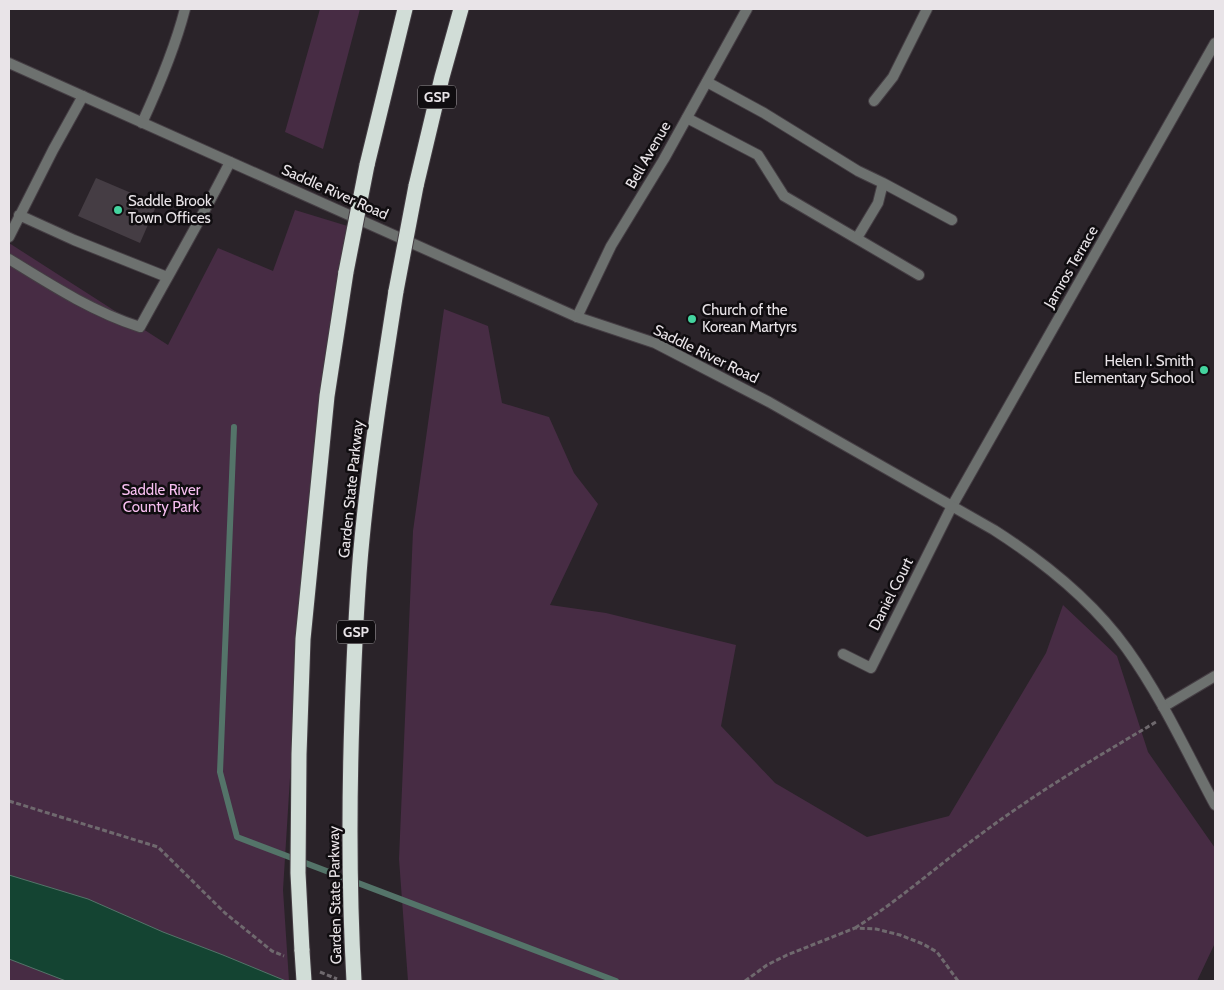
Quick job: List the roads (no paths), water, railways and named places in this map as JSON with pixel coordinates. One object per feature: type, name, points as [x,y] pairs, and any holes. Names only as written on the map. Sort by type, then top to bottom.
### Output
[{"type":"highway","points":[[304,981],[296,955],[298,774],[303,639],[327,396],[346,272],[367,165],[405,9]]},
{"type":"highway","name":"Garden State Parkway","points":[[350,980],[351,766],[354,656],[362,540],[376,415],[396,291],[416,186],[442,77],[461,9]]},
{"type":"street","points":[[142,123],[166,68],[185,9]]},
{"type":"street","name":"Bell Avenue","points":[[577,317],[611,246],[664,159],[747,9]]},
{"type":"street","points":[[874,101],[893,77],[927,9]]},
{"type":"street","name":"Jamros Terrace","points":[[952,506],[1215,43]]},
{"type":"street","name":"Saddle River Road","points":[[9,63],[577,317],[655,343],[769,402],[1026,550],[1062,579],[1096,612],[1126,648],[1152,686],[1215,805]]},
{"type":"street","points":[[707,82],[764,113],[858,171],[952,220]]},
{"type":"street","points":[[9,237],[83,96]]},
{"type":"street","points":[[686,118],[758,155],[784,196],[919,275]]},
{"type":"street","points":[[9,259],[71,297],[114,319],[140,327],[204,214],[230,162]]},
{"type":"street","points":[[857,238],[878,203],[883,183]]},
{"type":"street","points":[[19,215],[74,240],[167,277]]},
{"type":"street","name":"Daniel Court","points":[[843,654],[870,668],[952,506]]},
{"type":"street","points":[[1165,712],[1215,676]]},
{"type":"waterway","points":[[234,427],[220,772],[237,837],[616,981]]},
{"type":"place","name":"Saddle Brook Town Offices","points":[[118,210]]},
{"type":"place","name":"Church of the Korean Martyrs","points":[[692,319]]},
{"type":"place","name":"Helen I. Smith Elementary School","points":[[1204,370]]},
{"type":"park label","name":"Saddle River County Park","points":[[161,498]]}]
